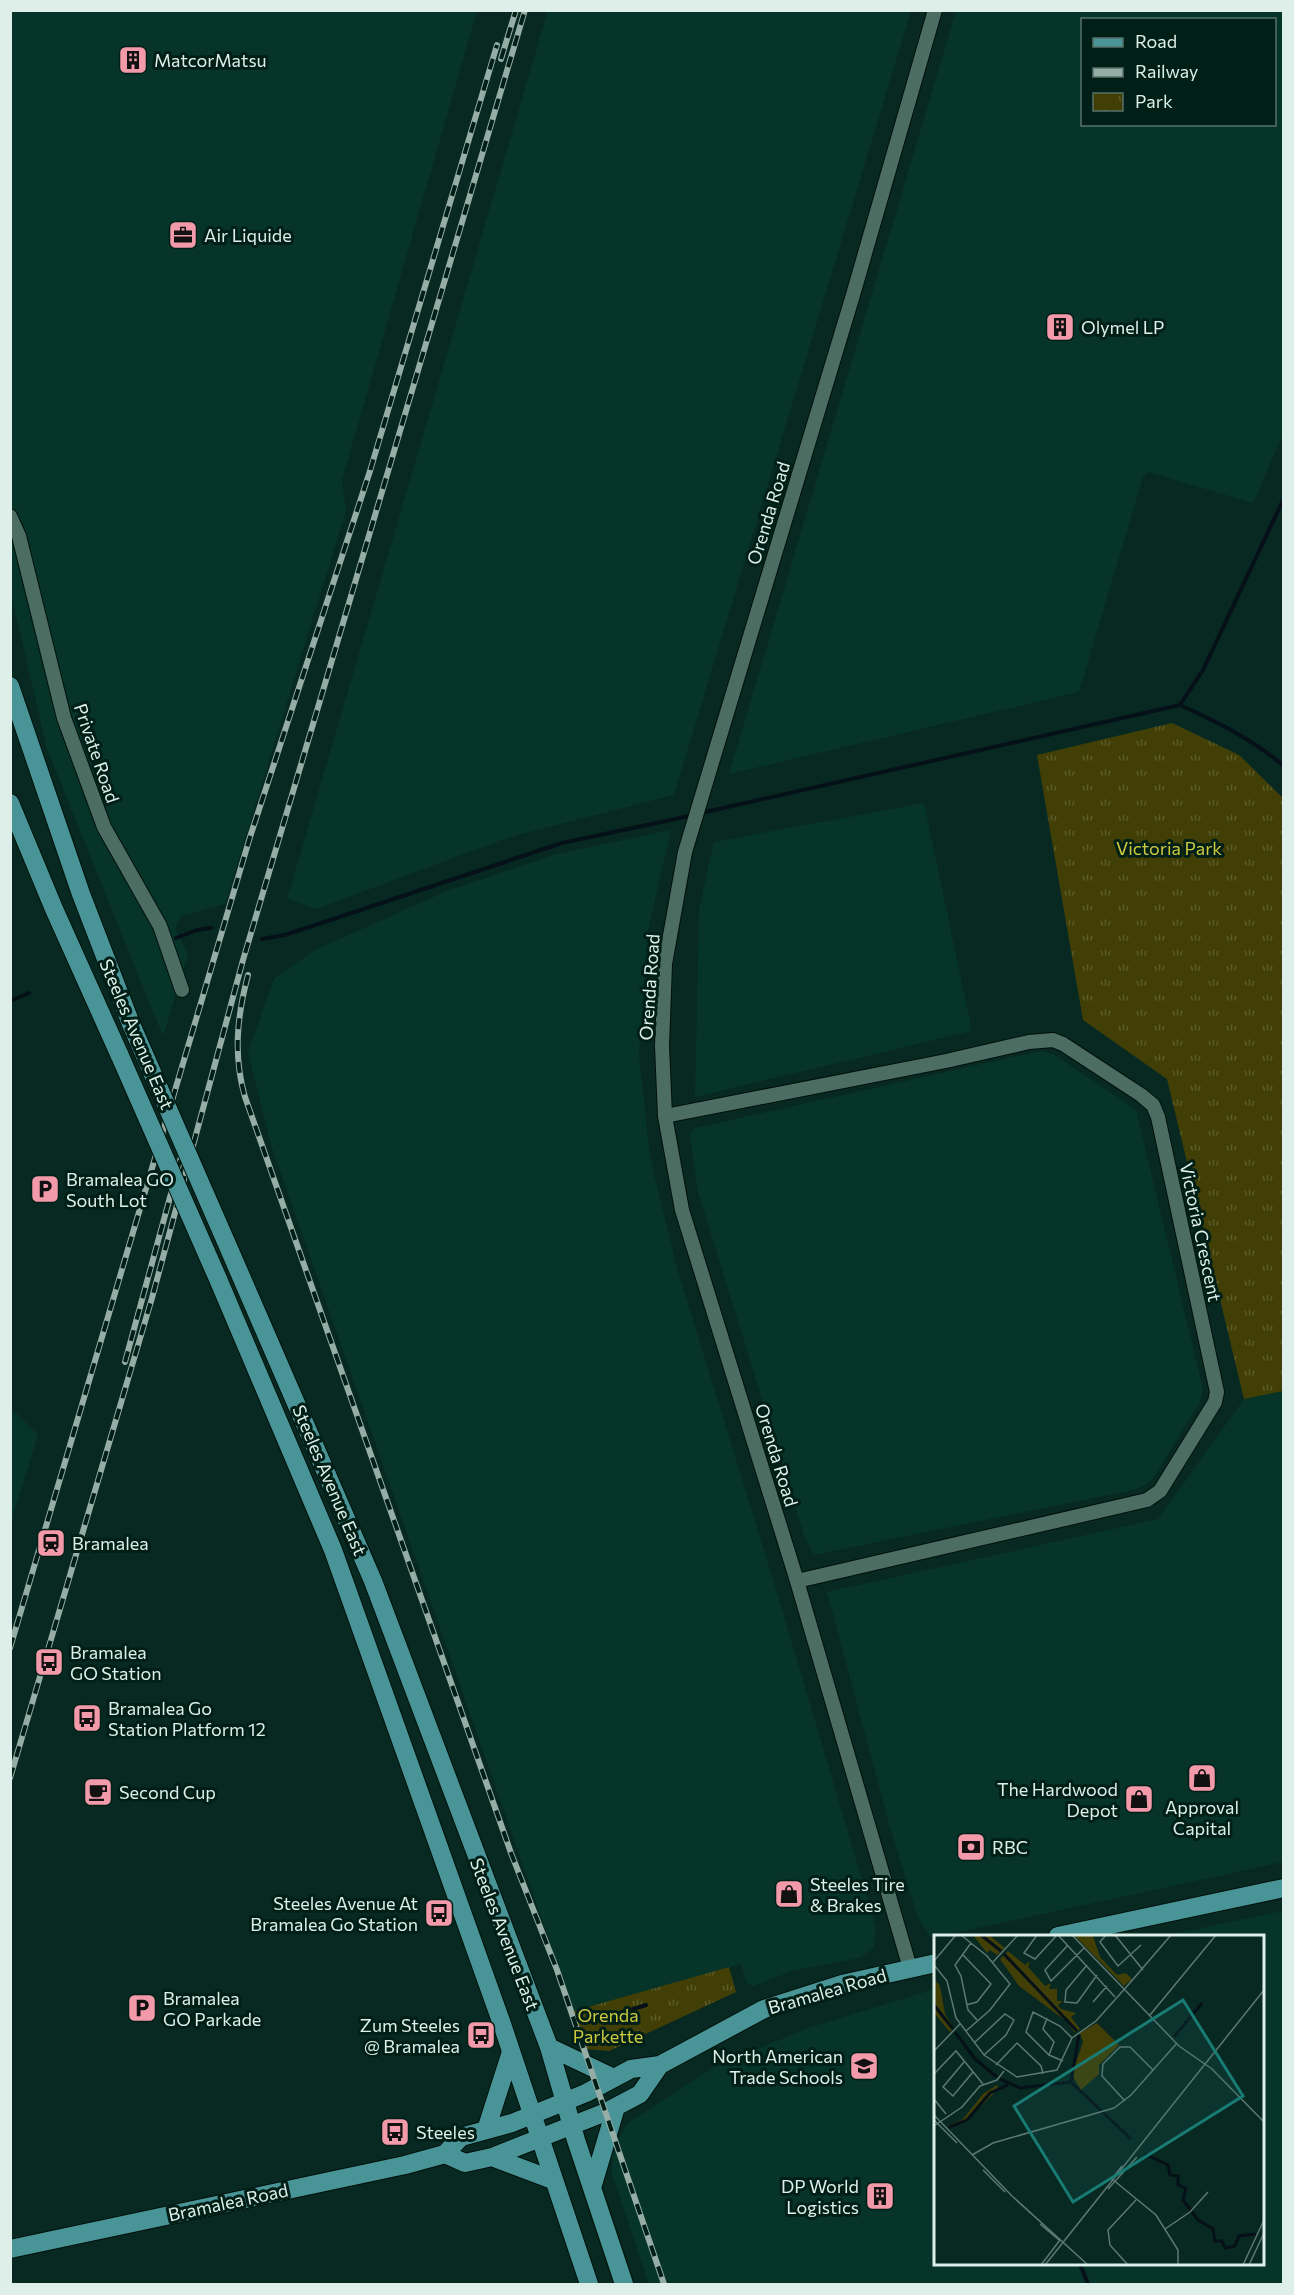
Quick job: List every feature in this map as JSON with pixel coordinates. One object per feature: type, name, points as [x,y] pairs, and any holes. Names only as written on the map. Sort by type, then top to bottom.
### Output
[{"type":"main road","name":"Steeles Avenue East","points":[[10,686],[81,894],[131,1024],[357,1540],[549,2047],[564,2101],[624,2284]]},
{"type":"main road","name":"Steeles Avenue East","points":[[10,803],[54,909],[218,1279],[333,1550],[511,2052],[589,2284]]},
{"type":"main road","points":[[333,1550],[357,1540]]},
{"type":"main road","points":[[1063,1935],[1284,1888]]},
{"type":"main road","name":"Bramalea Road","points":[[10,2249],[405,2165],[445,2154],[461,2137],[532,2114],[631,2069],[660,2065],[764,2009],[842,1984],[934,1963]]},
{"type":"main road","points":[[549,2047],[614,2078]]},
{"type":"main road","points":[[486,2130],[511,2052]]},
{"type":"main road","name":"Bramalea Road","points":[[445,2154],[465,2163],[492,2157],[616,2107],[640,2094],[660,2065]]},
{"type":"main road","points":[[592,2188],[616,2107]]},
{"type":"main road","points":[[492,2157],[553,2180]]},
{"type":"street","name":"Orenda Road","points":[[910,1968],[797,1581],[682,1210],[665,1116],[662,1046],[665,964],[677,889],[692,832],[853,295],[935,10]]},
{"type":"street","name":"Private Road","points":[[10,516],[18,536],[64,718],[104,827],[160,926],[182,990]]},
{"type":"street","name":"Victoria Crescent","points":[[665,1116],[946,1061],[1029,1042],[1053,1040],[1063,1044],[1141,1095],[1153,1105],[1158,1117],[1217,1392],[1215,1402],[1160,1491],[1147,1500],[797,1581]]},
{"type":"shaded area","points":[[548,10],[911,11],[674,795],[510,837],[316,909],[287,899]]},
{"type":"shaded area","points":[[10,11],[477,11],[342,480],[346,511],[225,904],[181,916],[175,929],[188,954],[163,1036],[47,749],[11,593]]},
{"type":"shaded area","points":[[956,11],[1283,11],[1283,434],[1253,503],[1148,472],[1143,477],[1079,692],[729,774]]},
{"type":"shaded area","points":[[924,803],[972,1031],[695,1097],[699,909],[714,842]]},
{"type":"shaded area","points":[[671,830],[648,931],[639,1054],[650,1157],[677,1268],[776,1589],[876,1927],[874,1947],[860,1958],[795,1970],[753,1986],[747,1983],[741,1964],[574,2011],[271,1145],[248,1052],[274,979],[315,950],[447,891],[557,854]]},
{"type":"shaded area","points":[[1041,1051],[1055,1055],[1136,1110],[1201,1381],[1203,1391],[1200,1402],[1154,1477],[1137,1489],[814,1555],[804,1535],[698,1192],[690,1137],[692,1132],[695,1128]]},
{"type":"shaded area","points":[[1283,1391],[1283,1862],[945,1935],[934,1935],[931,1938],[918,1918],[889,1824],[827,1592],[1158,1519],[1244,1399]]},
{"type":"shaded area","points":[[11,1411],[16,1413],[38,1435],[11,1522]]},
{"type":"shaded area","points":[[1283,1911],[1283,2284],[649,2284],[612,2174],[612,2158],[618,2139],[628,2123],[711,2069],[808,2028],[934,1989],[934,2265],[1264,2265],[1264,1935],[1168,1935]]},
{"type":"green space","name":"Victoria Park","points":[[1172,723],[1239,755],[1283,798],[1283,1391],[1244,1399],[1167,1079],[1083,1020],[1037,755]]},
{"type":"green space","name":"Orenda Parkette","points":[[729,1967],[736,1992],[609,2051],[586,2049],[574,2011]]},
{"type":"waterway","points":[[1180,705],[1203,670],[1284,498]]},
{"type":"waterway","points":[[701,813],[1180,705],[1247,739],[1284,766]]},
{"type":"waterway","points":[[262,939],[285,935],[562,843],[694,815]]},
{"type":"waterway","points":[[176,938],[197,930],[211,928]]},
{"type":"waterway","points":[[10,1001],[29,993]]},
{"type":"waterway","points":[[598,2020],[646,2005]]},
{"type":"waterway","points":[[1080,2265],[1088,2284]]},
{"type":"railway","points":[[501,59],[516,10]]},
{"type":"railway","points":[[10,1778],[152,1298],[243,960],[525,10]]},
{"type":"railway","points":[[10,1648],[250,837],[370,471],[497,45]]},
{"type":"railway","points":[[248,975],[241,1006],[238,1036],[239,1066],[245,1097],[511,1853],[557,1970],[664,2284]]},
{"type":"railway","points":[[125,1362],[181,1157]]},
{"type":"place","name":"MatcorMatsu","points":[[133,60]]},
{"type":"place","name":"Air Liquide","points":[[183,235]]},
{"type":"place","name":"Olymel LP","points":[[1060,327]]},
{"type":"place","name":"Bramalea GO South Lot","points":[[45,1189]]},
{"type":"place","name":"Bramalea","points":[[51,1543]]},
{"type":"place","name":"Bramalea GO Station","points":[[49,1662]]},
{"type":"place","name":"Bramalea Go Station Platform 12","points":[[87,1718]]},
{"type":"place","name":"Approval Capital","points":[[1202,1778]]},
{"type":"place","name":"Second Cup","points":[[98,1792]]},
{"type":"place","name":"The Hardwood Depot","points":[[1139,1799]]},
{"type":"place","name":"RBC","points":[[971,1847]]},
{"type":"place","name":"Steeles Tire & Brakes","points":[[789,1894]]},
{"type":"place","name":"Steeles Avenue At Bramalea Go Station","points":[[439,1913]]},
{"type":"place","name":"Bramalea GO Parkade","points":[[142,2008]]},
{"type":"place","name":"Zum Steeles @ Bramalea","points":[[481,2035]]},
{"type":"place","name":"North American Trade Schools","points":[[864,2066]]},
{"type":"place","name":"Steeles","points":[[395,2132]]},
{"type":"place","name":"DP World Logistics","points":[[880,2196]]}]
